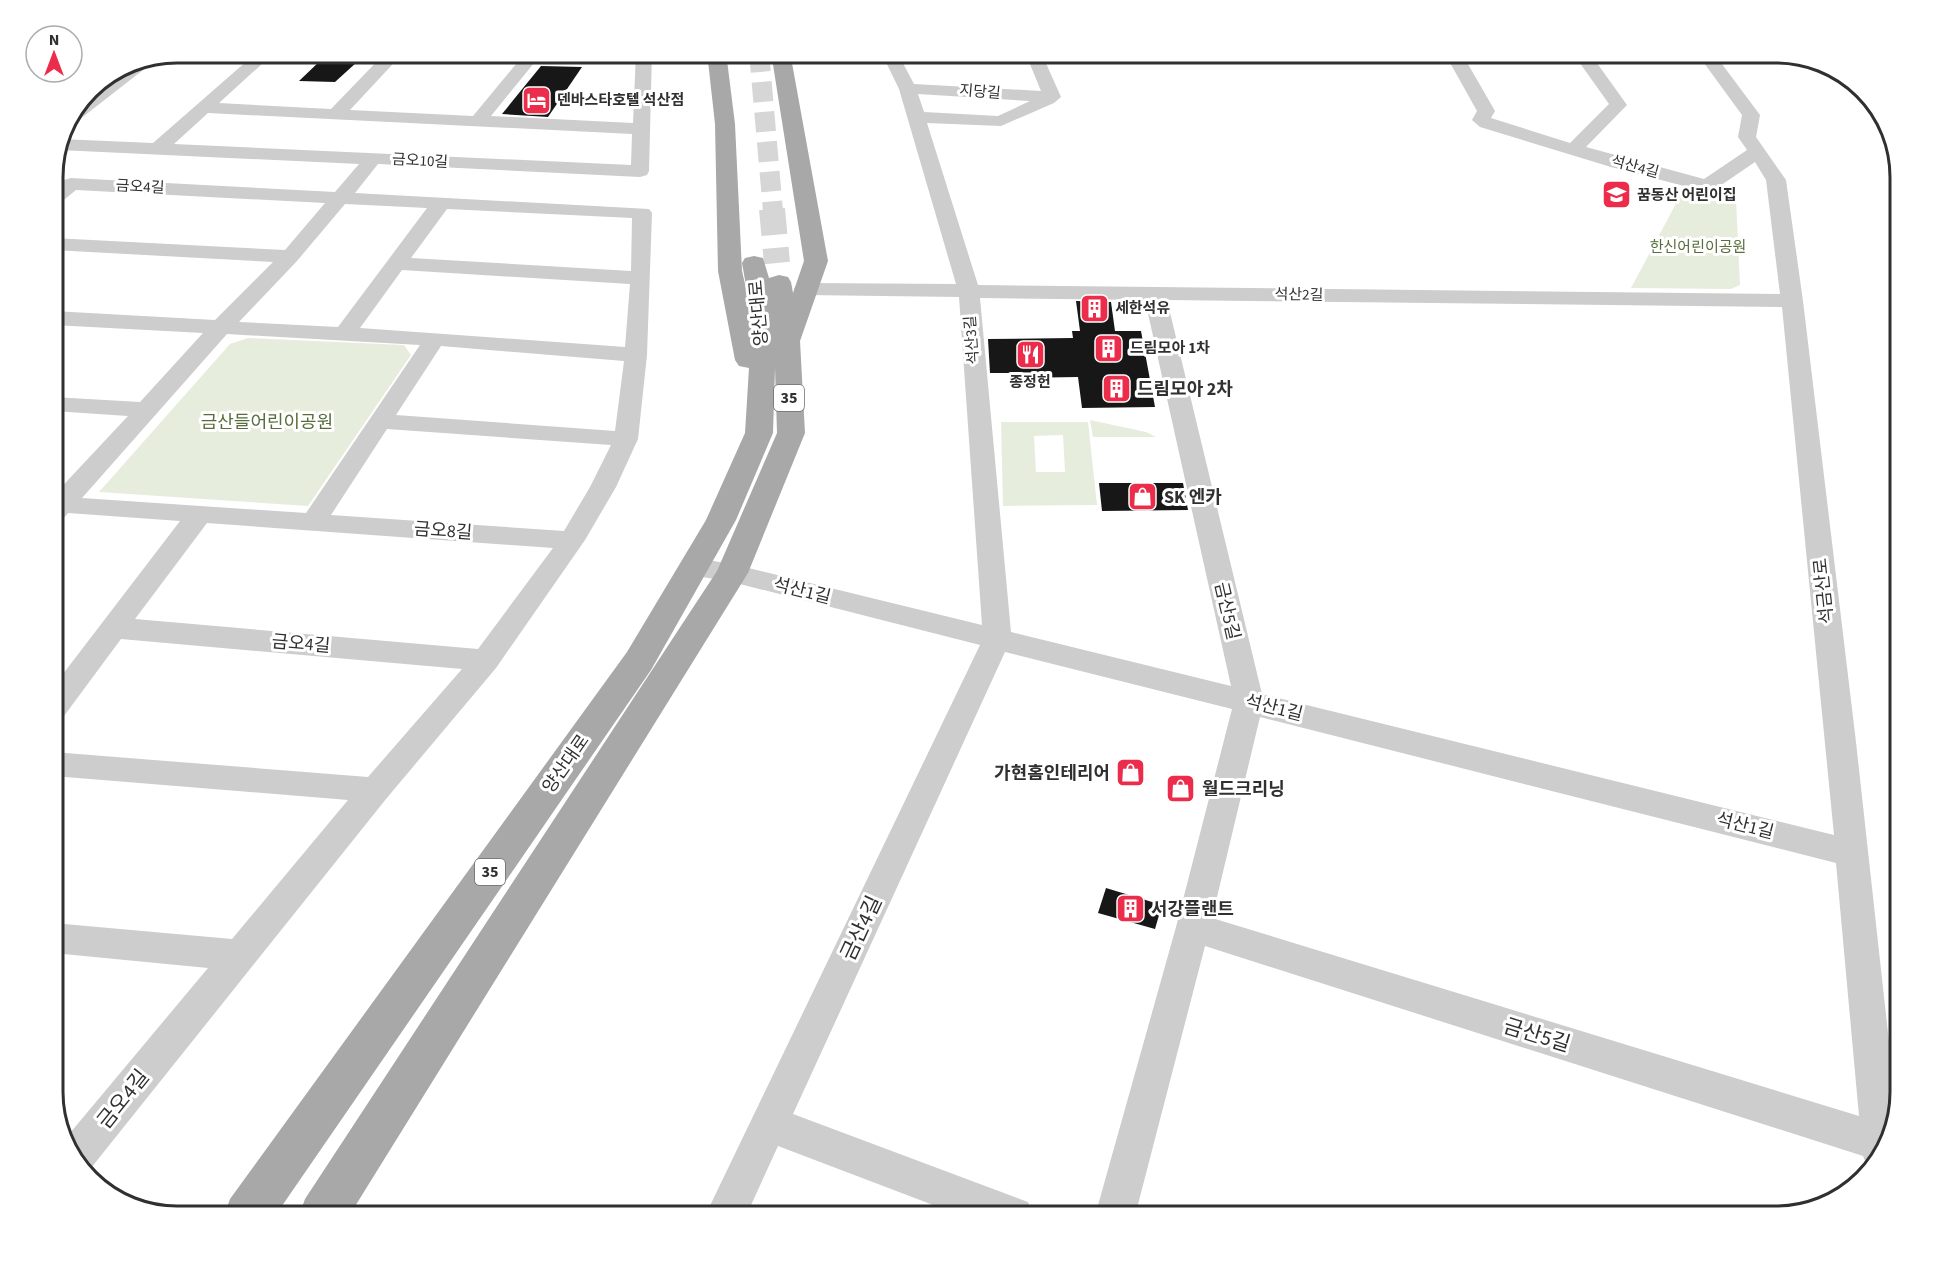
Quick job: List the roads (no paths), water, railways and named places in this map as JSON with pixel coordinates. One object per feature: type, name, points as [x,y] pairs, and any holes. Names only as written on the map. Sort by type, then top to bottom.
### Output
[{"type":"main road","points":[[717,63],[725,124],[730,271],[744,352],[761,394]]},
{"type":"main road","points":[[782,63],[816,261],[788,347]]},
{"type":"main road","name":"양산대로","points":[[254,1206],[639,661],[721,520],[759,433],[763,350],[760,295],[766,263],[788,347],[791,433],[732,573],[673,670],[328,1206]]},
{"type":"street","points":[[158,148],[255,63]]},
{"type":"street","points":[[336,114],[385,63]]},
{"type":"street","points":[[478,121],[526,63]]},
{"type":"street","name":"금오10길","points":[[68,144],[640,171],[643,63]]},
{"type":"street","name":"석산3길","points":[[895,63],[908,90],[969,291],[997,639]]},
{"type":"street","points":[[916,117],[1000,121],[1052,97],[1038,63]]},
{"type":"street","name":"석산4길","points":[[1458,63],[1486,111],[1481,120],[1618,163],[1707,186],[1757,152]]},
{"type":"street","points":[[1575,148],[1618,105],[1588,63]]},
{"type":"street","name":"석금산로","points":[[1712,63],[1750,114],[1747,137],[1776,180],[1792,301],[1852,853],[1880,1137]]},
{"type":"street","points":[[92,101],[124,76]]},
{"type":"street","name":"지당길","points":[[908,90],[935,89],[1052,97]]},
{"type":"street","points":[[204,108],[640,129]]},
{"type":"street","points":[[221,327],[290,257],[373,159]]},
{"type":"street","name":"금오4길","points":[[63,190],[70,184],[642,213],[636,354],[626,439],[603,487],[572,540],[486,660],[375,790],[80,1152]]},
{"type":"street","points":[[344,334],[441,203]]},
{"type":"street","points":[[63,245],[290,257]]},
{"type":"street","points":[[396,263],[641,278]]},
{"type":"street","name":"석산2길","points":[[805,289],[1792,301]]},
{"type":"street","name":"금산5길","points":[[1118,1206],[1193,927],[1249,702],[1155,294]]},
{"type":"street","points":[[63,319],[435,339],[636,354]]},
{"type":"street","name":"금오8길","points":[[63,499],[221,327]]},
{"type":"street","points":[[314,522],[435,339]]},
{"type":"street","points":[[63,405],[146,410]]},
{"type":"street","points":[[380,421],[626,439]]},
{"type":"street","name":"금오8길","points":[[63,507],[200,514],[572,540]]},
{"type":"street","points":[[63,695],[200,514]]},
{"type":"street","name":"석산1길","points":[[695,567],[732,573],[1852,853]]},
{"type":"street","name":"금오4길","points":[[116,628],[486,660]]},
{"type":"street","name":"금산4길","points":[[730,1206],[997,639]]},
{"type":"street","points":[[63,765],[375,790]]},
{"type":"street","name":"금산5길","points":[[1193,927],[1876,1146]]},
{"type":"street","points":[[63,939],[240,955]]},
{"type":"street","points":[[769,1124],[987,1206]]},
{"type":"tunnel","points":[[760,63],[773,211]]},
{"type":"tunnel","points":[[772,209],[777,263]]},
{"type":"place","name":"덴바스타호텔 석산점","points":[[536,100]]},
{"type":"place","name":"꿈동산 어린이집","points":[[1616,195]]},
{"type":"place","name":"세한석유","points":[[1094,308]]},
{"type":"place","name":"드림모아 1차","points":[[1109,348]]},
{"type":"place","name":"종정헌","points":[[1030,355]]},
{"type":"place","name":"드림모아 2차","points":[[1116,389]]},
{"type":"place","name":"SK 엔카","points":[[1143,497]]},
{"type":"place","name":"가현홈인테리어","points":[[1131,773]]},
{"type":"place","name":"월드크리닝","points":[[1181,789]]},
{"type":"place","name":"서강플랜트","points":[[1130,909]]},
{"type":"park label","name":"한신어린이공원","points":[[1698,247]]},
{"type":"park label","name":"금산들어린이공원","points":[[267,422]]}]
